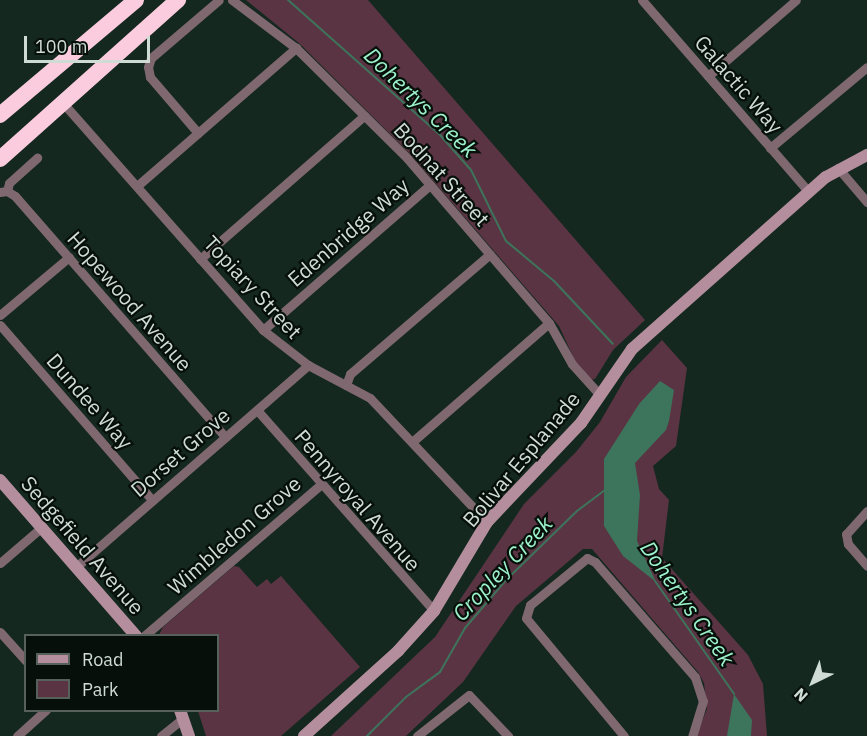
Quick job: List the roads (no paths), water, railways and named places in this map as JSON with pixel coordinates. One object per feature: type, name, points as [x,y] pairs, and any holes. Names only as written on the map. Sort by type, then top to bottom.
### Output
[{"type":"highway","points":[[0,115],[136,0]]},
{"type":"highway","points":[[0,159],[178,0]]},
{"type":"street","points":[[198,133],[150,77],[148,67],[151,58],[219,0]]},
{"type":"street","name":"Bodnat Street","points":[[232,0],[297,48],[430,185],[549,323],[572,364],[600,395]]},
{"type":"street","name":"Galactic Way","points":[[642,0],[809,192]]},
{"type":"street","points":[[708,76],[796,0]]},
{"type":"street","points":[[137,186],[297,48]]},
{"type":"street","points":[[770,148],[867,67]]},
{"type":"street","name":"Topiary Street","points":[[63,103],[263,330],[308,365],[370,398],[474,513],[487,522]]},
{"type":"street","points":[[200,259],[364,116]]},
{"type":"street","name":"Bolivar Esplanade","points":[[304,736],[398,651],[434,611],[487,522],[580,423],[643,338],[838,168],[867,155]]},
{"type":"street","points":[[3,192],[9,183],[36,158]]},
{"type":"street","points":[[838,168],[867,202]]},
{"type":"street","name":"Edenbridge Way","points":[[263,330],[430,185]]},
{"type":"street","name":"Hopewood Avenue","points":[[3,192],[69,257],[225,437]]},
{"type":"street","points":[[346,384],[350,375],[490,254]]},
{"type":"street","points":[[0,315],[69,257]]},
{"type":"street","points":[[412,442],[549,323]]},
{"type":"street","name":"Dundee Way","points":[[0,325],[152,500]]},
{"type":"street","name":"Dorset Grove","points":[[76,567],[308,365]]},
{"type":"street","name":"Pennyroyal Avenue","points":[[257,410],[320,485],[434,611]]},
{"type":"street","name":"Sedgefield Avenue","points":[[0,480],[134,634]]},
{"type":"street","name":"Wimbledon Grove","points":[[146,634],[320,485]]},
{"type":"street","points":[[867,511],[846,534],[848,544],[867,566]]},
{"type":"street","points":[[0,563],[42,527]]},
{"type":"street","points":[[624,736],[529,625],[526,613],[530,604],[578,562],[587,558],[595,562],[695,677],[704,701],[692,736]]},
{"type":"street","points":[[0,632],[24,659]]},
{"type":"street","points":[[417,736],[460,698],[469,694],[508,736]]},
{"type":"street","points":[[17,736],[45,712]]},
{"type":"street","points":[[161,736],[181,714],[189,736]]},
{"type":"waterway","name":"Dohertys Creek","points":[[288,0],[441,136],[471,170],[506,241],[554,281],[613,344]]},
{"type":"waterway","name":"Cropley Creek","points":[[367,736],[406,697],[440,672],[465,628],[506,580],[577,511],[605,490]]},
{"type":"waterway","name":"Dohertys Creek","points":[[655,581],[734,694]]}]
